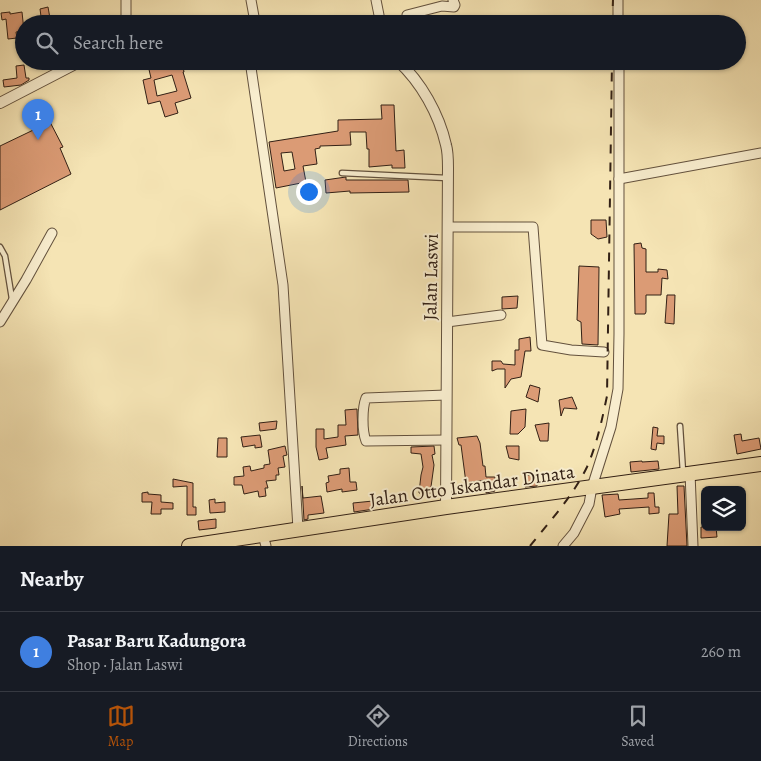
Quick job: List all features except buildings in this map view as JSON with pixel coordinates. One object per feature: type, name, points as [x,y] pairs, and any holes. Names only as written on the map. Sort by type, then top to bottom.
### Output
[{"type":"main road","name":"Jalan Otto Iskandar Dinata","points":[[189,546],[264,541],[298,529],[761,464]]},
{"type":"street","points":[[126,0],[126,15]]},
{"type":"street","points":[[251,0],[254,15]]},
{"type":"street","points":[[376,0],[379,15]]},
{"type":"street","points":[[407,15],[442,6],[454,6],[453,0]]},
{"type":"street","points":[[618,0],[618,15]]},
{"type":"street","points":[[0,103],[64,70]]},
{"type":"street","points":[[251,70],[282,284],[298,529]]},
{"type":"street","name":"Jalan Laswi","points":[[407,70],[418,82],[429,102],[446,145],[448,178],[446,507]]},
{"type":"street","points":[[563,546],[574,534],[586,512],[611,426],[618,389],[620,334],[619,70]]},
{"type":"street","points":[[619,180],[761,153]]},
{"type":"street","points":[[448,227],[533,227],[542,345],[572,350],[604,352]]},
{"type":"street","points":[[0,322],[52,233]]},
{"type":"street","points":[[447,322],[501,316]]},
{"type":"street","points":[[446,395],[366,398],[364,406],[366,441],[446,440]]},
{"type":"street","points":[[687,473],[693,546]]},
{"type":"lane","points":[[342,173],[448,178]]},
{"type":"lane","points":[[0,247],[5,256],[12,302]]},
{"type":"lane","points":[[680,426],[687,473]]},
{"type":"railway","points":[[612,15],[613,0]]},
{"type":"railway","points":[[530,546],[568,498],[587,467],[596,441],[607,396],[612,70]]},
{"type":"place","name":"Pasar Baru Kadungora","points":[[38,140]]}]
